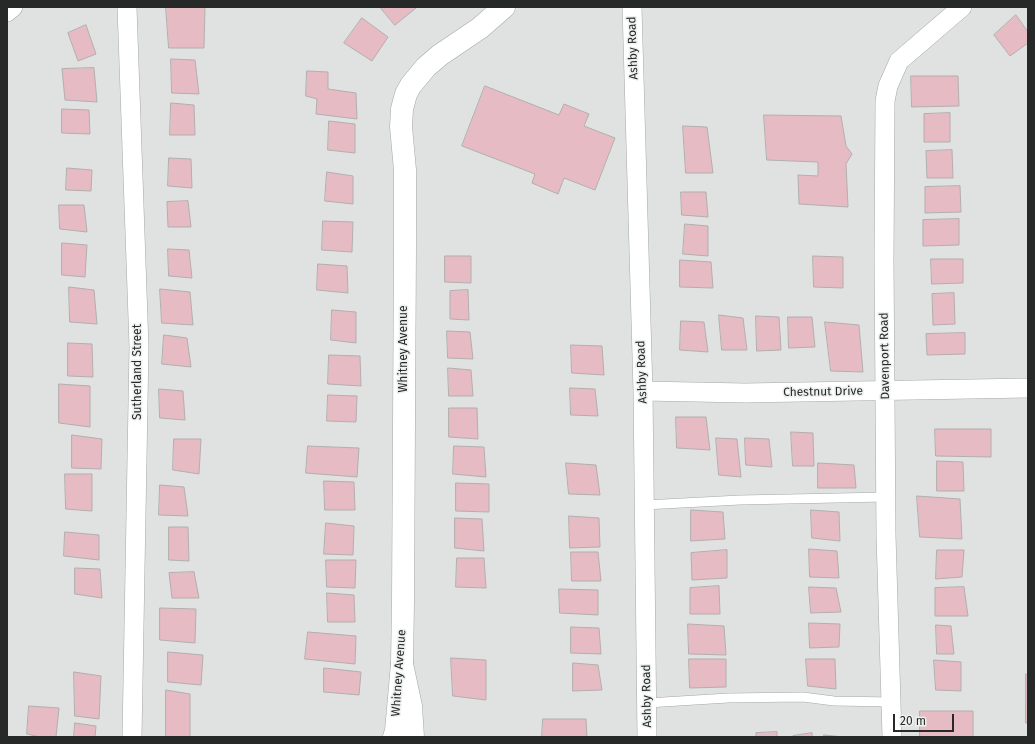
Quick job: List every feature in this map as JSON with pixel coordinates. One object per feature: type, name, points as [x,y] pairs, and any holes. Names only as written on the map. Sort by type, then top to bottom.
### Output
[{"type":"street","points":[[7,12],[13,7]]},
{"type":"street","name":"Sutherland Street","points":[[127,7],[139,347],[132,737]]},
{"type":"street","name":"Whitney Avenue","points":[[394,737],[396,731],[402,664],[405,246],[404,170],[401,127],[402,109],[406,94],[411,85],[426,67],[440,55],[480,28],[504,7]]},
{"type":"street","name":"Ashby Road","points":[[632,7],[643,391],[647,737]]},
{"type":"street","name":"Davenport Road","points":[[892,737],[886,497],[884,114],[887,94],[894,71],[899,61],[962,7]]},
{"type":"street","name":"Chestnut Drive","points":[[643,391],[745,393],[1028,388]]},
{"type":"street","points":[[402,664],[411,706],[412,737]]},
{"type":"lane","points":[[644,505],[740,500],[886,497]]},
{"type":"lane","points":[[647,703],[728,698],[803,697],[834,701],[891,702]]},
{"type":"building","points":[[166,7],[205,7],[204,48],[169,48]]},
{"type":"building","points":[[380,7],[415,7],[416,8],[395,25]]},
{"type":"building","points":[[1016,15],[1028,32],[1028,43],[1010,56],[994,35]]},
{"type":"building","points":[[362,18],[388,37],[372,61],[344,43]]},
{"type":"building","points":[[86,25],[96,54],[78,61],[68,33]]},
{"type":"building","points":[[171,59],[195,60],[199,94],[172,93]]},
{"type":"building","points":[[94,68],[97,102],[65,100],[62,69]]},
{"type":"building","points":[[307,71],[328,72],[328,89],[356,93],[357,119],[316,114],[317,99],[306,96]]},
{"type":"building","points":[[911,76],[958,76],[959,106],[912,107]]},
{"type":"building","points":[[485,86],[559,115],[564,104],[589,114],[584,126],[615,138],[595,190],[564,178],[558,194],[532,183],[535,174],[462,146]]},
{"type":"building","points":[[171,103],[194,105],[195,135],[170,135]]},
{"type":"building","points":[[62,109],[89,110],[90,134],[62,133]]},
{"type":"building","points":[[950,113],[950,142],[924,142],[924,114]]},
{"type":"building","points":[[764,115],[841,116],[846,146],[852,154],[846,164],[848,207],[799,204],[798,175],[818,176],[818,162],[767,160]]},
{"type":"building","points":[[329,121],[355,124],[355,153],[328,150]]},
{"type":"building","points":[[683,126],[707,127],[713,173],[686,173]]},
{"type":"building","points":[[952,150],[953,178],[927,178],[926,151]]},
{"type":"building","points":[[169,158],[191,159],[192,188],[168,186]]},
{"type":"building","points":[[67,168],[92,170],[91,191],[66,190]]},
{"type":"building","points":[[327,172],[353,176],[353,204],[325,201]]},
{"type":"building","points":[[960,186],[961,212],[925,213],[925,187]]},
{"type":"building","points":[[681,192],[706,192],[708,217],[682,215]]},
{"type":"building","points":[[188,201],[191,227],[168,227],[167,202]]},
{"type":"building","points":[[59,205],[84,205],[87,232],[60,229]]},
{"type":"building","points":[[959,219],[959,245],[923,246],[923,220]]},
{"type":"building","points":[[323,221],[353,222],[352,252],[322,250]]},
{"type":"building","points":[[685,224],[708,226],[708,256],[683,254]]},
{"type":"building","points":[[62,243],[87,245],[85,277],[62,275]]},
{"type":"building","points":[[168,249],[189,250],[192,278],[169,276]]},
{"type":"building","points":[[445,256],[471,256],[471,283],[445,282]]},
{"type":"building","points":[[813,256],[843,257],[843,288],[814,287]]},
{"type":"building","points":[[931,259],[963,259],[963,283],[932,284]]},
{"type":"building","points":[[680,260],[711,262],[713,288],[680,287]]},
{"type":"building","points":[[318,264],[347,266],[348,293],[317,290]]},
{"type":"building","points":[[69,287],[94,290],[97,324],[70,322]]},
{"type":"building","points":[[160,289],[190,292],[193,325],[162,323]]},
{"type":"building","points":[[468,290],[469,320],[450,319],[450,291]]},
{"type":"building","points":[[954,293],[955,324],[933,325],[932,294]]},
{"type":"building","points":[[332,310],[356,312],[356,343],[331,340]]},
{"type":"building","points":[[719,315],[743,318],[747,350],[722,350]]},
{"type":"building","points":[[756,316],[779,317],[781,350],[757,351]]},
{"type":"building","points":[[788,317],[812,317],[815,347],[789,348]]},
{"type":"building","points":[[681,321],[704,322],[708,352],[680,350]]},
{"type":"building","points":[[825,322],[859,325],[863,372],[831,371]]},
{"type":"building","points":[[447,331],[470,332],[473,359],[448,358]]},
{"type":"building","points":[[965,333],[965,354],[927,355],[926,334]]},
{"type":"building","points":[[164,335],[187,338],[191,367],[162,364]]},
{"type":"building","points":[[68,343],[92,344],[93,377],[68,376]]},
{"type":"building","points":[[571,345],[602,346],[604,375],[572,373]]},
{"type":"building","points":[[329,355],[360,356],[361,386],[328,384]]},
{"type":"building","points":[[448,368],[471,370],[473,396],[449,396]]},
{"type":"building","points":[[59,384],[90,386],[90,427],[59,423]]},
{"type":"building","points":[[570,388],[595,389],[598,416],[571,415]]},
{"type":"building","points":[[159,389],[183,391],[185,420],[160,418]]},
{"type":"building","points":[[328,395],[357,396],[356,422],[327,421]]},
{"type":"building","points":[[449,408],[477,408],[478,439],[449,437]]},
{"type":"building","points":[[676,417],[706,417],[710,450],[677,448]]},
{"type":"building","points":[[935,429],[991,429],[991,457],[936,456]]},
{"type":"building","points":[[791,432],[813,433],[814,466],[793,466]]},
{"type":"building","points":[[72,435],[102,439],[101,469],[72,468]]},
{"type":"building","points":[[716,438],[737,439],[741,477],[719,475]]},
{"type":"building","points":[[745,438],[769,439],[772,467],[746,465]]},
{"type":"building","points":[[174,439],[201,439],[199,474],[173,470]]},
{"type":"building","points":[[308,446],[359,448],[357,477],[306,473]]},
{"type":"building","points":[[454,446],[484,447],[486,477],[453,474]]},
{"type":"building","points":[[937,461],[963,462],[964,491],[937,491]]},
{"type":"building","points":[[566,463],[596,465],[600,495],[569,494]]},
{"type":"building","points":[[818,463],[854,465],[856,488],[818,488]]},
{"type":"building","points":[[65,474],[92,474],[92,511],[66,509]]},
{"type":"building","points":[[324,481],[354,482],[355,510],[325,510]]},
{"type":"building","points":[[456,483],[489,484],[489,512],[456,511]]},
{"type":"building","points":[[160,485],[184,487],[188,516],[159,515]]},
{"type":"building","points":[[917,496],[960,499],[962,539],[920,537]]},
{"type":"building","points":[[691,510],[723,512],[725,539],[691,541]]},
{"type":"building","points":[[811,510],[839,512],[840,541],[812,538]]},
{"type":"building","points":[[569,516],[599,518],[600,547],[570,548]]},
{"type":"building","points":[[455,518],[482,519],[484,551],[455,548]]},
{"type":"building","points":[[326,523],[354,526],[353,555],[324,554]]},
{"type":"building","points":[[169,527],[188,527],[189,561],[169,560]]},
{"type":"building","points":[[65,532],[99,535],[99,560],[64,556]]},
{"type":"building","points":[[809,549],[837,551],[839,578],[810,577]]},
{"type":"building","points":[[727,550],[727,578],[692,580],[691,553]]},
{"type":"building","points":[[937,550],[964,550],[962,577],[936,579]]},
{"type":"building","points":[[571,552],[598,552],[601,581],[572,581]]},
{"type":"building","points":[[457,558],[484,558],[486,588],[456,587]]},
{"type":"building","points":[[326,560],[356,560],[355,588],[327,587]]},
{"type":"building","points":[[75,568],[100,569],[102,598],[75,594]]},
{"type":"building","points":[[194,572],[199,598],[172,598],[169,573]]},
{"type":"building","points":[[719,586],[720,614],[690,614],[690,588]]},
{"type":"building","points":[[809,587],[836,588],[841,612],[811,613]]},
{"type":"building","points":[[964,587],[968,616],[935,616],[935,588]]},
{"type":"building","points":[[559,589],[598,590],[598,615],[560,613]]},
{"type":"building","points":[[327,593],[354,595],[355,622],[328,622]]},
{"type":"building","points":[[160,608],[196,609],[195,643],[160,640]]},
{"type":"building","points":[[809,623],[840,624],[839,647],[810,648]]},
{"type":"building","points":[[688,624],[724,626],[726,655],[689,654]]},
{"type":"building","points":[[936,625],[951,626],[954,654],[937,654]]},
{"type":"building","points":[[571,627],[599,628],[601,654],[571,653]]},
{"type":"building","points":[[308,632],[356,636],[355,664],[305,659]]},
{"type":"building","points":[[168,652],[203,655],[201,685],[168,682]]},
{"type":"building","points":[[451,658],[486,660],[486,700],[453,696]]},
{"type":"building","points":[[689,659],[726,659],[726,687],[690,688]]},
{"type":"building","points":[[806,659],[835,659],[836,689],[808,686]]},
{"type":"building","points":[[934,660],[961,662],[961,691],[936,690]]},
{"type":"building","points":[[573,663],[598,665],[602,690],[573,691]]},
{"type":"building","points":[[324,668],[361,672],[359,695],[324,692]]},
{"type":"building","points":[[74,672],[101,676],[99,719],[75,716]]},
{"type":"building","points":[[1026,674],[1028,675],[1028,723],[1026,723]]},
{"type":"building","points":[[166,690],[190,694],[190,737],[166,737]]},
{"type":"building","points":[[29,706],[59,708],[56,737],[40,737],[27,734]]},
{"type":"building","points":[[920,711],[973,711],[973,737],[920,737]]},
{"type":"building","points":[[543,719],[586,719],[587,737],[542,737]]},
{"type":"building","points":[[75,723],[96,726],[95,737],[74,737]]},
{"type":"building","points":[[777,732],[777,737],[756,737],[756,733]]},
{"type":"building","points":[[812,733],[812,737],[793,737],[793,736]]},
{"type":"building","points":[[824,735],[844,737],[824,737]]}]
